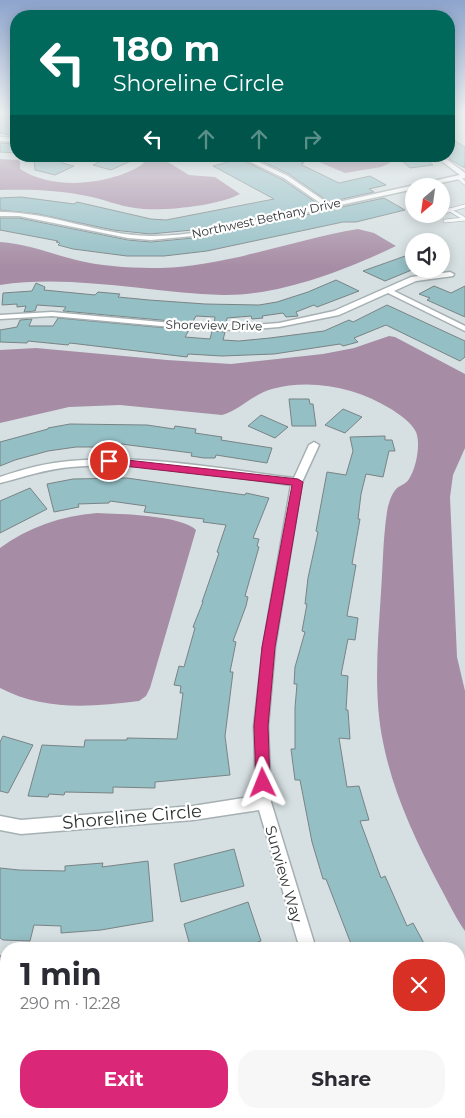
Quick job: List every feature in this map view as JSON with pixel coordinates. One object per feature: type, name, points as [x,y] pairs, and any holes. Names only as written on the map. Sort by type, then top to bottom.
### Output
[{"type":"street","points":[[261,165],[286,177],[328,206]]},
{"type":"street","points":[[449,165],[463,176]]},
{"type":"street","points":[[450,179],[463,176]]},
{"type":"street","name":"Northwest Bethany Drive","points":[[0,214],[19,214],[128,236],[152,238],[203,234],[405,189]]},
{"type":"street","name":"Shoreview Drive","points":[[0,317],[52,314],[194,327],[242,328],[279,325],[336,313],[414,279],[421,278]]},
{"type":"street","points":[[389,291],[465,329]]},
{"type":"street","name":"Sunview Way","points":[[305,942],[277,853],[264,802],[261,726],[268,647],[298,482],[314,445]]},
{"type":"street","points":[[0,480],[18,473],[62,465],[109,461],[298,482]]},
{"type":"street","name":"Shoreline Circle","points":[[0,823],[21,827],[193,813],[264,802]]},
{"type":"lane","points":[[463,176],[465,183]]},
{"type":"lane","points":[[450,210],[465,206]]},
{"type":"lane","points":[[450,210],[465,219]]},
{"type":"lane","points":[[450,221],[465,219]]},
{"type":"shaded area","points":[[0,165],[20,165],[20,169],[33,176],[65,183],[99,181],[130,171],[141,165],[173,165],[189,175],[215,177],[240,194],[204,205],[146,209],[129,207],[66,192],[0,190]]},
{"type":"shaded area","points":[[327,165],[385,165],[381,167],[345,173]]},
{"type":"shaded area","points":[[358,229],[374,233],[396,246],[356,264],[312,280],[267,291],[223,295],[84,283],[28,282],[0,285],[0,242],[22,245],[94,264],[161,268],[211,263]]},
{"type":"shaded area","points":[[389,336],[395,337],[465,374],[465,448],[453,475],[450,497],[457,657],[465,691],[465,931],[430,868],[399,798],[387,761],[378,705],[377,667],[386,522],[391,496],[397,488],[408,481],[416,463],[418,443],[416,432],[411,425],[391,409],[364,395],[318,385],[287,386],[265,391],[235,410],[222,415],[120,405],[69,407],[0,423],[0,350],[36,348],[231,364],[323,354],[354,348]]},
{"type":"shaded area","points":[[97,513],[164,518],[188,525],[196,530],[150,688],[146,696],[139,701],[86,706],[34,701],[0,688],[0,548],[34,528],[58,520]]},
{"type":"building","points":[[35,165],[74,166],[55,175],[35,170]]},
{"type":"building","points":[[94,165],[122,165],[111,170]]},
{"type":"building","points":[[253,165],[283,180],[318,204],[214,228],[150,234],[113,230],[38,214],[0,210],[0,198],[21,197],[74,204],[77,202],[151,219],[166,220],[274,199],[213,166]]},
{"type":"building","points":[[270,165],[302,165],[339,183],[370,176],[386,185],[369,189],[374,192],[329,202],[289,174]]},
{"type":"building","points":[[407,165],[432,165],[410,168]]},
{"type":"building","points":[[384,198],[405,210],[356,222],[343,222],[207,251],[164,256],[127,256],[73,249],[58,245],[60,243],[56,242],[58,241],[0,230],[0,218],[19,218],[128,240],[151,242],[203,237]]},
{"type":"building","points":[[405,256],[405,273],[385,281],[363,271]]},
{"type":"building","points":[[336,280],[359,291],[317,307],[314,305],[296,312],[298,316],[286,317],[283,313],[252,319],[251,316],[227,318],[226,324],[214,324],[215,317],[196,316],[192,323],[63,311],[66,307],[37,305],[35,311],[24,312],[26,306],[17,307],[17,304],[2,305],[3,293],[32,291],[36,283],[45,287],[44,290],[95,295],[98,292],[120,294],[118,297],[205,304],[259,305],[277,302],[308,292]]},
{"type":"building","points":[[434,286],[451,293],[465,286],[465,317],[427,300],[430,298],[419,294]]},
{"type":"building","points":[[387,305],[465,341],[465,357],[460,361],[386,325],[354,338],[358,342],[343,346],[340,344],[274,354],[222,356],[188,354],[187,357],[70,343],[68,345],[28,341],[27,343],[0,342],[0,330],[17,327],[20,320],[32,319],[29,326],[53,326],[58,318],[189,330],[185,337],[210,339],[212,331],[225,332],[223,340],[239,341],[324,331],[349,320],[353,322]]},
{"type":"building","points":[[289,399],[309,399],[310,404],[313,404],[316,426],[292,426]]},
{"type":"building","points":[[343,409],[362,417],[345,433],[325,425]]},
{"type":"building","points":[[261,415],[288,427],[275,438],[248,426]]},
{"type":"building","points":[[70,424],[147,425],[174,429],[175,426],[196,429],[195,433],[222,437],[221,440],[272,448],[267,463],[216,455],[215,458],[204,458],[191,456],[192,453],[121,444],[121,447],[76,447],[48,451],[0,466],[0,442],[48,428]]},
{"type":"building","points":[[385,436],[385,440],[392,440],[395,451],[389,451],[383,477],[366,474],[361,494],[358,519],[360,519],[352,564],[356,565],[347,616],[358,618],[355,640],[348,639],[341,675],[348,676],[346,710],[348,710],[350,739],[339,738],[347,787],[359,786],[369,820],[360,821],[381,878],[385,876],[407,926],[413,923],[423,942],[350,942],[326,879],[323,879],[312,842],[300,780],[295,780],[291,749],[295,749],[297,684],[294,684],[295,667],[305,632],[302,631],[307,604],[305,604],[308,578],[318,532],[316,531],[327,472],[346,475],[353,451],[350,437]]},
{"type":"building","points":[[127,478],[245,495],[246,493],[269,498],[253,538],[259,539],[257,546],[259,547],[245,596],[248,597],[246,606],[233,641],[236,642],[230,672],[233,672],[225,736],[230,775],[155,782],[155,788],[113,787],[113,793],[65,792],[64,795],[49,794],[48,797],[28,796],[42,745],[84,747],[85,740],[127,740],[127,738],[177,739],[183,693],[180,693],[181,686],[174,685],[179,666],[184,667],[195,628],[193,627],[219,553],[217,552],[226,525],[203,522],[204,519],[144,512],[146,506],[110,501],[109,503],[78,504],[79,507],[54,512],[47,484],[73,479]]},
{"type":"building","points":[[30,488],[47,509],[0,533],[0,501]]},
{"type":"building","points":[[3,736],[33,745],[8,793],[0,791],[0,742]]},
{"type":"building","points":[[234,849],[244,886],[181,902],[174,864]]},
{"type":"building","points":[[148,861],[153,921],[101,930],[61,933],[61,926],[34,925],[30,941],[3,940],[0,938],[0,868],[65,871],[65,866],[103,863],[102,867]]},
{"type":"building","points":[[248,902],[261,941],[189,942],[184,924]]},
{"type":"route","points":[[109,461],[298,482],[268,647],[261,726],[263,783]]}]
